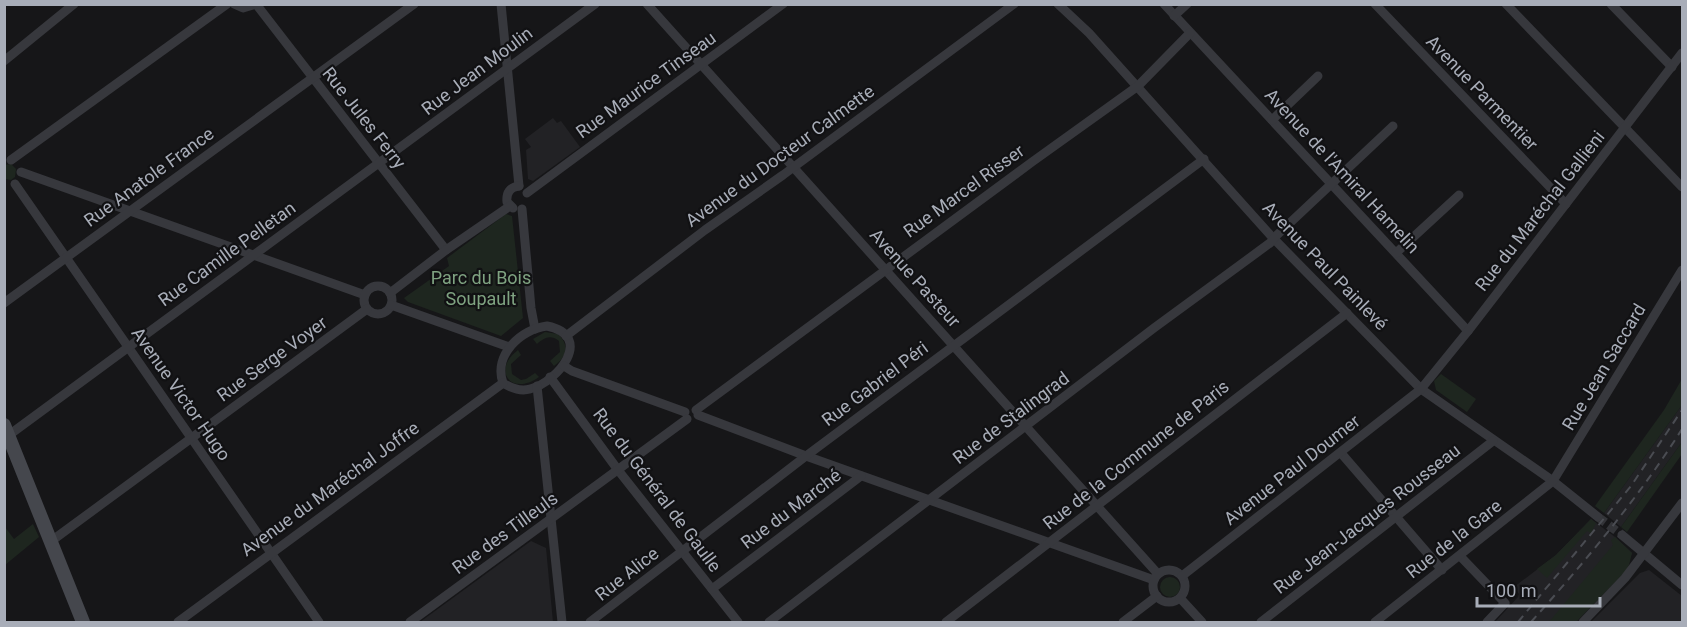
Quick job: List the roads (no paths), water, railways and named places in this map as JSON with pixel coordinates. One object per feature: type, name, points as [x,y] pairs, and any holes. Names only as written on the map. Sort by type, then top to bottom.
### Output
[{"type":"main road","points":[[7,430],[83,622]]},
{"type":"street","points":[[4,61],[74,4]]},
{"type":"street","points":[[8,160],[227,4]]},
{"type":"street","points":[[234,4],[243,8],[256,4]]},
{"type":"street","name":"Rue Jules Ferry","points":[[256,4],[446,250]]},
{"type":"street","name":"Rue Anatole France","points":[[4,303],[414,4]]},
{"type":"street","points":[[501,4],[519,186],[527,193],[522,208],[535,330]]},
{"type":"street","name":"Rue Jean Moulin","points":[[379,165],[595,4]]},
{"type":"street","name":"Avenue Pasteur","points":[[647,4],[1027,427],[1156,577]]},
{"type":"street","name":"Rue Maurice Tinseau","points":[[527,193],[783,4]]},
{"type":"street","name":"Avenue du Docteur Calmette","points":[[566,336],[705,230],[795,167],[1014,4]]},
{"type":"street","name":"Avenue Paul Painlevé","points":[[1058,4],[1089,33],[1138,86],[1273,238],[1421,389],[1553,481],[1598,517]]},
{"type":"street","name":"Avenue de l'Amiral Hamelin","points":[[1164,4],[1468,332]]},
{"type":"street","points":[[1174,16],[1187,4]]},
{"type":"street","name":"Avenue Parmentier","points":[[1375,4],[1566,204]]},
{"type":"street","points":[[1506,4],[1683,187]]},
{"type":"street","points":[[1611,4],[1672,67]]},
{"type":"street","name":"Rue Marcel Risser","points":[[697,413],[886,269],[1138,86],[1190,33]]},
{"type":"street","name":"Rue du Maréchal Gallieni","points":[[1421,389],[1468,332],[1683,53]]},
{"type":"street","points":[[1272,120],[1318,76]]},
{"type":"street","name":"Rue de Stalingrad","points":[[769,622],[1154,328],[1270,243],[1393,126]]},
{"type":"street","name":"Rue Gabriel Péri","points":[[683,551],[806,456],[1204,159]]},
{"type":"street","points":[[4,182],[15,184],[21,172],[18,163],[8,160]]},
{"type":"street","name":"Rue Camille Pelletan","points":[[7,430],[26,422],[379,165]]},
{"type":"street","points":[[21,172],[365,295]]},
{"type":"street","name":"Avenue Victor Hugo","points":[[15,184],[319,622]]},
{"type":"street","points":[[519,186],[510,189],[507,202],[510,206],[522,208]]},
{"type":"street","points":[[1396,254],[1459,195]]},
{"type":"street","points":[[390,293],[446,250],[510,206]]},
{"type":"street","name":"Rue Jean Saccard","points":[[1553,481],[1683,270]]},
{"type":"street","points":[[376,286],[390,293],[391,305],[387,311],[380,314],[367,309],[364,302],[369,289],[376,286]]},
{"type":"street","points":[[391,305],[509,347]]},
{"type":"street","name":"Rue Serge Voyer","points":[[50,542],[367,309]]},
{"type":"street","name":"Rue de la Commune de Paris","points":[[946,622],[1347,314]]},
{"type":"street","points":[[543,327],[552,327],[566,336],[570,352],[564,366],[550,377],[529,390],[511,388],[503,383],[499,366],[509,347],[543,327]]},
{"type":"street","points":[[564,366],[686,415]]},
{"type":"street","name":"Rue du Général de Gaulle","points":[[550,377],[618,470],[738,622]]},
{"type":"street","name":"Avenue du Maréchal Joffre","points":[[178,622],[503,383]]},
{"type":"street","points":[[537,386],[562,622]]},
{"type":"street","name":"Avenue Paul Doumer","points":[[1182,576],[1421,389]]},
{"type":"street","points":[[618,470],[686,415],[697,413],[861,476],[1050,543],[1156,577]]},
{"type":"street","name":"Rue Jean-Jacques Rousseau","points":[[1261,622],[1493,441]]},
{"type":"street","points":[[1341,453],[1442,570]]},
{"type":"street","name":"Rue des Tilleuls","points":[[410,622],[618,470]]},
{"type":"street","name":"Rue du Marché","points":[[712,590],[861,476]]},
{"type":"street","name":"Rue de la Gare","points":[[1375,622],[1553,481]]},
{"type":"street","points":[[1582,622],[1646,551],[1683,503]]},
{"type":"street","points":[[1622,536],[1646,551],[1683,585]]},
{"type":"street","name":"Rue Alice","points":[[590,622],[683,551]]},
{"type":"street","points":[[1460,556],[1505,603],[1488,620]]},
{"type":"street","points":[[1168,570],[1178,572],[1182,576],[1186,585],[1180,598],[1171,602],[1161,600],[1157,596],[1153,588],[1156,577],[1168,570]]},
{"type":"street","points":[[1123,622],[1157,596]]},
{"type":"street","points":[[1180,598],[1202,622]]},
{"type":"tunnel","points":[[1598,517],[1622,535]]},
{"type":"railway","points":[[1518,622],[1631,486],[1682,410]]},
{"type":"railway","points":[[1531,622],[1611,528],[1682,429]]},
{"type":"park label","name":"Parc du Bois Soupault","points":[[481,288]]}]
